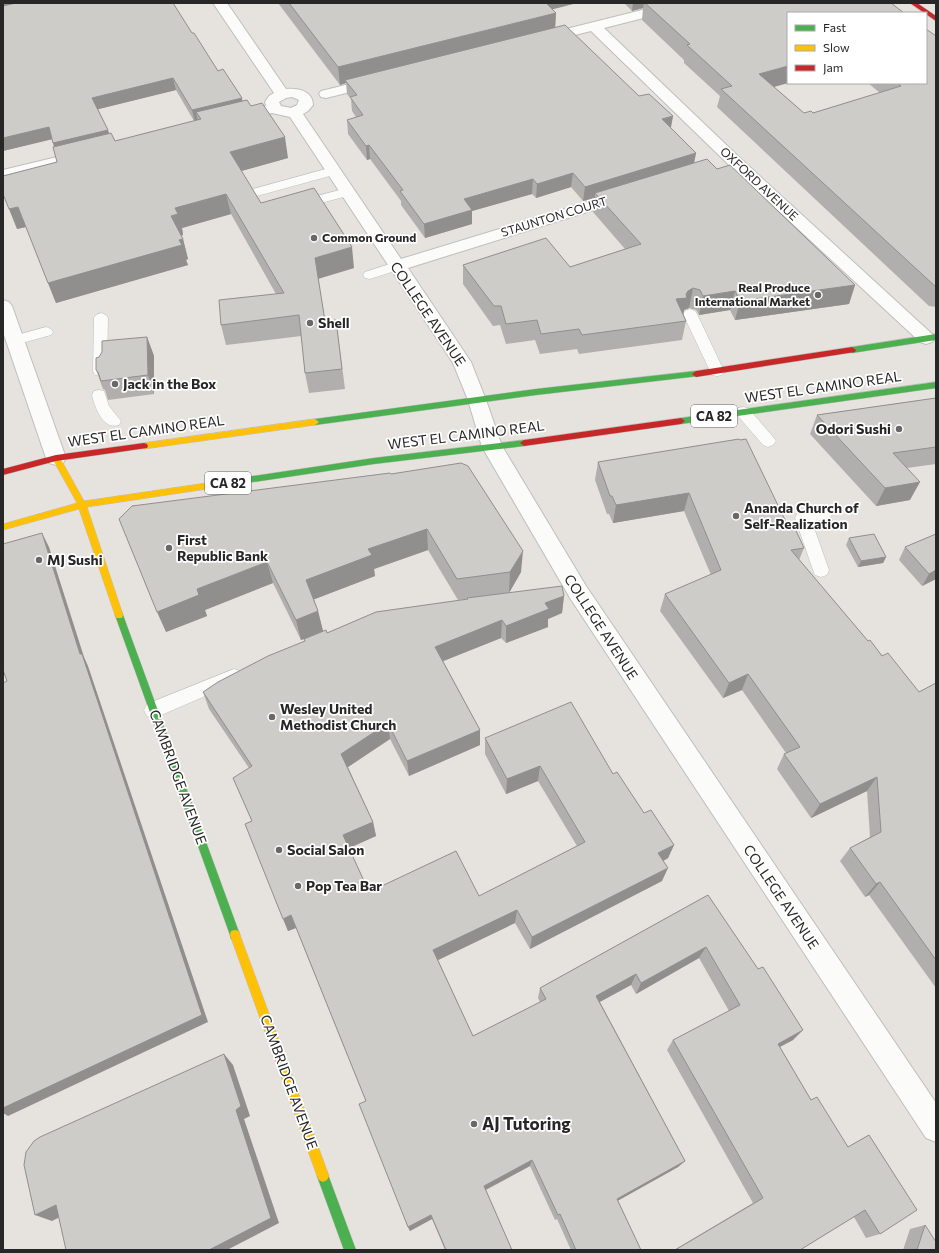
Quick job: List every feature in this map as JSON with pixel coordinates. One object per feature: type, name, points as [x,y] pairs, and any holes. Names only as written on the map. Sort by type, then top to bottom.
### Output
[{"type":"main road","points":[[913,3],[926,12]]},
{"type":"main road","points":[[927,13],[936,19]]},
{"type":"main road","name":"WEST EL CAMINO REAL","points":[[3,472],[56,458],[536,392],[717,371],[931,338]]},
{"type":"main road","name":"WEST EL CAMINO REAL","points":[[3,527],[82,505],[374,461],[492,447],[936,385]]},
{"type":"main road","name":"CAMBRIDGE AVENUE","points":[[56,458],[82,505],[153,710],[350,1250]]},
{"type":"street","points":[[220,3],[282,94]]},
{"type":"street","points":[[533,42],[686,3]]},
{"type":"street","name":"OXFORD AVENUE","points":[[594,26],[727,164],[931,338]]},
{"type":"street","points":[[326,94],[388,79]]},
{"type":"street","points":[[225,120],[274,108],[282,112],[294,112],[306,105],[306,99],[303,96],[293,93],[282,94],[272,102],[274,108]]},
{"type":"street","name":"COLLEGE AVENUE","points":[[294,112],[396,266],[462,362],[478,400],[492,447],[570,593],[936,1128]]},
{"type":"street","points":[[3,175],[102,150]]},
{"type":"street","name":"STAUNTON COURT","points":[[396,266],[640,190]]},
{"type":"street","name":"CAMBRIDGE AVENUE","points":[[3,306],[56,458]]},
{"type":"lane","points":[[257,192],[333,171]]},
{"type":"lane","points":[[321,199],[347,192]]},
{"type":"lane","points":[[370,275],[396,266]]},
{"type":"lane","points":[[690,314],[717,371]]},
{"type":"lane","points":[[100,371],[101,318]]},
{"type":"lane","points":[[16,340],[46,332]]},
{"type":"lane","points":[[99,395],[102,408],[114,421]]},
{"type":"lane","points":[[743,412],[768,442]]},
{"type":"lane","points":[[821,570],[803,518],[824,514]]},
{"type":"lane","points":[[153,710],[247,671]]},
{"type":"building","points":[[16,3],[173,3],[218,71],[223,69],[242,98],[192,110],[173,78],[92,98],[108,130],[53,143],[49,127],[3,138],[3,6]]},
{"type":"building","points":[[289,3],[546,3],[556,13],[338,67]]},
{"type":"building","points":[[645,3],[891,3],[903,12],[787,12],[787,66],[759,74],[804,113],[811,111],[813,113],[901,86],[898,84],[927,84],[927,30],[936,36],[936,287],[721,89],[732,86],[687,45],[690,44]]},
{"type":"building","points":[[565,25],[639,96],[649,94],[673,116],[662,119],[696,153],[585,187],[573,173],[537,184],[533,179],[464,199],[472,210],[424,224],[400,191],[403,190],[369,145],[366,146],[347,120],[363,115],[350,97],[357,95],[345,80]]},
{"type":"building","points":[[247,100],[251,106],[262,103],[285,137],[230,152],[261,203],[314,188],[352,247],[315,258],[325,321],[336,320],[342,369],[305,373],[299,315],[221,325],[219,300],[284,293],[226,194],[175,208],[178,214],[171,216],[183,239],[179,240],[182,245],[48,283],[18,207],[9,209],[3,194],[3,176],[57,162],[53,147],[111,133],[115,141],[201,119],[196,112]]},
{"type":"building","points":[[707,159],[717,169],[730,165],[855,285],[740,301],[735,291],[703,296],[700,290],[693,288],[686,294],[687,298],[676,299],[686,321],[582,335],[579,329],[541,334],[537,320],[506,324],[501,306],[494,306],[463,265],[546,238],[570,267],[641,244],[595,193]]},
{"type":"building","points":[[147,337],[148,375],[101,381],[96,370],[96,358],[99,357],[102,352],[102,341]]},
{"type":"building","points":[[936,398],[936,447],[893,453],[920,482],[885,488],[817,415]]},
{"type":"building","points":[[746,439],[787,524],[793,524],[804,548],[791,550],[868,641],[870,640],[882,656],[888,653],[919,692],[936,683],[936,960],[880,882],[876,884],[850,848],[881,832],[877,777],[820,804],[784,754],[800,747],[748,674],[729,683],[665,594],[721,570],[689,493],[616,505],[612,496],[610,496],[598,462]]},
{"type":"building","points":[[461,463],[468,466],[523,551],[510,572],[457,579],[427,529],[368,549],[372,555],[306,580],[318,611],[296,620],[267,562],[197,589],[199,595],[157,612],[119,519],[132,506],[391,474]]},
{"type":"building","points":[[42,533],[80,654],[82,654],[202,1015],[3,1108],[3,683],[7,681],[3,670],[3,544]]},
{"type":"building","points":[[874,534],[886,557],[861,561],[849,538]]},
{"type":"building","points":[[936,534],[936,570],[929,574],[905,547]]},
{"type":"building","points":[[562,586],[564,596],[545,603],[549,609],[506,626],[502,620],[435,647],[480,730],[407,761],[388,723],[341,754],[373,822],[343,835],[369,892],[456,851],[479,896],[585,842],[540,766],[507,779],[485,738],[571,702],[613,774],[617,772],[644,813],[651,810],[674,845],[658,853],[668,868],[532,937],[517,910],[433,950],[473,1036],[546,999],[540,988],[708,895],[758,969],[763,967],[803,1030],[778,1044],[811,1100],[817,1097],[848,1147],[869,1135],[917,1210],[880,1234],[865,1210],[800,1250],[675,1250],[763,1198],[673,1040],[740,1005],[706,947],[641,983],[636,974],[596,996],[685,1161],[617,1199],[641,1250],[576,1250],[560,1214],[558,1215],[532,1160],[484,1186],[512,1250],[446,1250],[431,1215],[408,1227],[359,1104],[366,1101],[291,915],[283,919],[245,824],[252,821],[233,778],[252,766],[203,692],[218,682],[268,656],[305,641],[304,639],[326,630],[327,633],[376,612],[468,599],[467,598]]},
{"type":"building","points":[[224,1054],[241,1106],[236,1110],[271,1218],[209,1250],[66,1250],[56,1205],[35,1215],[24,1165],[26,1152],[34,1141]]},
{"type":"building","points":[[925,1225],[936,1242],[936,1250],[917,1250]]},
{"type":"traffic: fast","points":[[852,350],[936,337]]},
{"type":"traffic: fast","points":[[315,422],[536,392],[696,374]]},
{"type":"traffic: fast","points":[[681,421],[936,385]]},
{"type":"traffic: fast","points":[[220,484],[374,461],[524,443]]},
{"type":"traffic: fast","points":[[119,615],[235,935]]},
{"type":"traffic: fast","points":[[323,1176],[350,1250]]},
{"type":"traffic: slow","points":[[144,446],[315,422]]},
{"type":"traffic: slow","points":[[56,458],[82,505],[119,615]]},
{"type":"traffic: slow","points":[[3,527],[82,505],[220,484]]},
{"type":"traffic: slow","points":[[235,935],[323,1176]]},
{"type":"traffic: jam","points":[[913,3],[926,12]]},
{"type":"traffic: jam","points":[[927,13],[936,19]]},
{"type":"traffic: jam","points":[[696,374],[852,350]]},
{"type":"traffic: jam","points":[[524,443],[681,421]]},
{"type":"traffic: jam","points":[[3,472],[56,458],[144,446]]},
{"type":"place","name":"Common Ground","points":[[314,238]]},
{"type":"place","name":"Real Produce International Market","points":[[818,295]]},
{"type":"place","name":"Shell","points":[[310,323]]},
{"type":"place","name":"Jack in the Box","points":[[115,384]]},
{"type":"place","name":"Odori Sushi","points":[[899,429]]},
{"type":"place","name":"Ananda Church of Self-Realization","points":[[736,516]]},
{"type":"place","name":"First Republic Bank","points":[[169,548]]},
{"type":"place","name":"MJ Sushi","points":[[39,560]]},
{"type":"place","name":"Wesley United Methodist Church","points":[[272,717]]},
{"type":"place","name":"Social Salon","points":[[279,850]]},
{"type":"place","name":"Pop Tea Bar","points":[[298,886]]},
{"type":"place","name":"AJ Tutoring","points":[[474,1124]]}]
